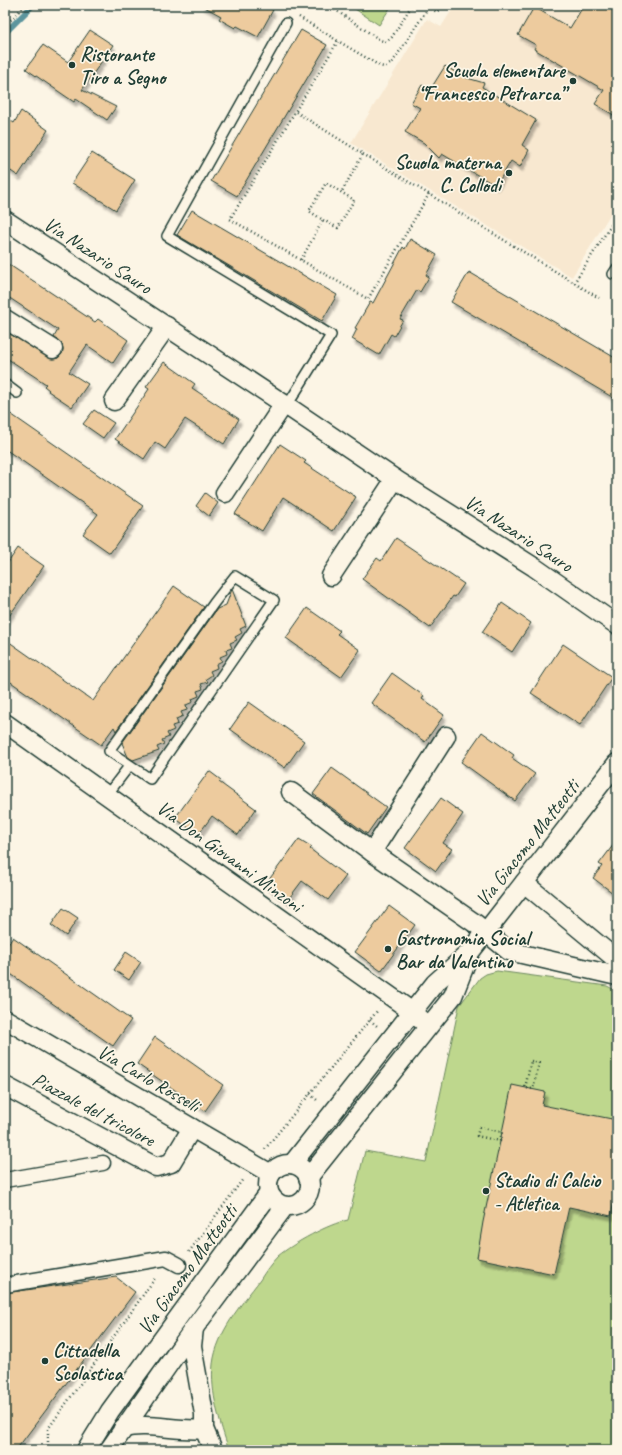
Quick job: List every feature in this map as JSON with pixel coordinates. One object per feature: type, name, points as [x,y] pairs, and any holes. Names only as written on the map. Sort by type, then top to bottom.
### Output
[{"type":"street","name":"Via Nazario Sauro","points":[[5,220],[396,479],[534,567],[617,625]]},
{"type":"street","points":[[5,319],[53,349]]},
{"type":"street","points":[[114,401],[167,326]]},
{"type":"street","points":[[225,493],[286,405]]},
{"type":"street","points":[[331,576],[396,479]]},
{"type":"street","name":"Via Don Giovanni Minzoni","points":[[5,723],[412,1012],[428,1026]]},
{"type":"street","points":[[372,852],[446,736]]},
{"type":"street","name":"Via Giacomo Matteotti","points":[[292,1164],[435,984],[471,951],[617,763]]},
{"type":"street","points":[[291,792],[372,852],[476,924],[509,951],[617,976]]},
{"type":"street","points":[[524,883],[617,960]]},
{"type":"street","name":"Via Giacomo Matteotti","points":[[109,1450],[194,1328],[285,1206],[299,1203],[304,1198],[310,1185],[308,1178],[453,996],[471,951]]},
{"type":"street","name":"Via Carlo Rosselli","points":[[5,1019],[192,1128],[249,1170],[271,1174]]},
{"type":"street","name":"Piazzale del tricolore","points":[[5,1086],[156,1167],[171,1163],[192,1128]]},
{"type":"street","points":[[5,1180],[103,1163]]},
{"type":"street","points":[[285,1206],[273,1199],[269,1193],[268,1187],[271,1174],[276,1168],[292,1164],[299,1167],[308,1178]]},
{"type":"street","name":"Via Giacomo Matteotti","points":[[86,1450],[110,1411],[269,1193]]},
{"type":"street","points":[[5,1285],[166,1258],[179,1265]]},
{"type":"street","points":[[194,1328],[192,1346],[204,1414],[204,1429],[213,1450]]},
{"type":"street","points":[[123,1428],[135,1425],[189,1430],[204,1429]]},
{"type":"lane","points":[[286,23],[168,236],[331,335],[286,405]]},
{"type":"lane","points":[[5,384],[17,393]]},
{"type":"lane","points":[[235,576],[274,600],[150,779],[130,765],[109,751],[214,603],[235,576]]},
{"type":"lane","points":[[107,795],[130,765]]},
{"type":"path","points":[[5,26],[25,5]]},
{"type":"path","points":[[280,5],[380,66],[389,66],[392,63],[428,8]]},
{"type":"path","points":[[328,5],[380,40],[386,42],[392,37],[412,5]]},
{"type":"path","points":[[424,5],[437,12],[444,5]]},
{"type":"path","points":[[338,41],[230,220],[368,299],[429,194]]},
{"type":"path","points":[[296,112],[362,154],[599,298]]},
{"type":"path","points":[[341,193],[362,154]]},
{"type":"path","points":[[326,183],[354,200],[338,228],[323,220],[309,211],[326,183]]},
{"type":"path","points":[[574,283],[617,216]]},
{"type":"path","points":[[301,260],[323,220]]},
{"type":"path","points":[[48,1450],[48,1429],[161,1270],[179,1265],[249,1170],[370,1020]]},
{"type":"path","points":[[531,1061],[539,1063],[533,1089],[525,1088],[531,1061]]},
{"type":"path","points":[[479,1127],[502,1132],[500,1140],[477,1136],[479,1127]]},
{"type":"shaded area","name":"Scuola materna C. Collodi","points":[[455,5],[617,5],[617,203],[572,277],[351,143],[427,19],[441,27]]},
{"type":"green space","points":[[349,5],[392,5],[379,25]]},
{"type":"green space","name":"Stadio di Calcio - Atletica","points":[[497,971],[607,986],[617,991],[617,1450],[229,1450],[216,1408],[212,1375],[215,1352],[231,1319],[278,1256],[293,1245],[331,1225],[348,1220],[365,1151],[426,1162],[459,1006],[480,978],[486,974]]},
{"type":"building","points":[[201,5],[265,5],[273,10],[258,37],[237,26],[235,28],[219,19],[221,16]]},
{"type":"building","points":[[584,5],[617,5],[617,117],[595,104],[604,90],[534,49],[536,45],[518,35],[534,7],[570,28]]},
{"type":"building","points":[[90,30],[113,45],[82,90],[116,107],[107,120],[76,99],[74,102],[26,69],[43,45],[68,62]]},
{"type":"building","points":[[301,30],[327,45],[237,196],[211,181]]},
{"type":"building","points":[[445,66],[464,77],[484,83],[482,87],[536,120],[522,145],[529,150],[520,167],[511,161],[496,186],[442,154],[439,158],[424,143],[405,132],[420,108],[411,103],[422,85],[430,90]]},
{"type":"building","points":[[21,111],[48,130],[18,176],[5,167],[5,117],[14,123]]},
{"type":"building","points":[[92,153],[135,180],[116,210],[72,183]]},
{"type":"building","points":[[192,210],[337,295],[322,321],[177,235]]},
{"type":"building","points":[[410,239],[437,255],[426,275],[429,277],[420,292],[417,290],[400,319],[403,320],[394,336],[391,334],[379,355],[352,339],[357,329],[355,328],[370,302],[373,303],[403,247],[405,249]]},
{"type":"building","points":[[5,262],[95,322],[98,319],[128,340],[113,363],[87,345],[69,372],[88,384],[72,407],[48,391],[49,390],[44,386],[46,384],[5,357],[5,331],[52,359],[58,358],[62,354],[63,349],[62,344],[54,337],[58,330],[5,295]]},
{"type":"building","points":[[469,272],[617,359],[617,400],[451,302]]},
{"type":"building","points":[[164,362],[195,384],[192,388],[239,419],[224,444],[185,419],[165,449],[155,442],[144,459],[115,439],[149,389],[146,387]]},
{"type":"building","points":[[5,410],[143,506],[110,553],[83,534],[98,514],[5,449]]},
{"type":"building","points":[[94,410],[114,423],[103,438],[83,424]]},
{"type":"building","points":[[280,444],[306,461],[304,463],[356,497],[334,531],[283,497],[262,531],[235,514]]},
{"type":"building","points":[[205,493],[218,503],[209,516],[196,506]]},
{"type":"building","points":[[396,538],[464,584],[455,597],[453,596],[430,628],[362,579],[377,558],[381,561]]},
{"type":"building","points":[[18,548],[44,566],[5,622],[5,567]]},
{"type":"building","points":[[174,586],[204,607],[116,731],[114,727],[101,745],[5,678],[5,639],[93,701]]},
{"type":"building","points":[[232,589],[246,626],[240,629],[242,633],[235,637],[237,640],[230,643],[232,648],[226,650],[227,654],[220,657],[222,661],[216,664],[217,668],[210,671],[212,675],[206,679],[208,682],[201,684],[203,689],[197,691],[199,696],[192,699],[193,702],[186,705],[187,710],[181,712],[183,716],[176,719],[178,724],[172,726],[174,730],[167,733],[169,737],[162,740],[164,744],[157,747],[159,751],[133,760],[128,757],[122,743],[217,609],[226,605]]},
{"type":"building","points":[[502,603],[531,623],[512,652],[482,632]]},
{"type":"building","points":[[307,608],[340,631],[337,634],[360,650],[341,677],[286,638]]},
{"type":"building","points":[[563,644],[612,677],[580,725],[531,693]]},
{"type":"building","points":[[392,673],[424,696],[422,699],[444,715],[425,742],[371,703]]},
{"type":"building","points":[[249,702],[304,741],[285,768],[230,729]]},
{"type":"building","points":[[482,732],[514,755],[512,758],[535,774],[515,801],[461,762]]},
{"type":"building","points":[[332,768],[386,807],[367,834],[313,794]]},
{"type":"building","points":[[209,771],[221,780],[219,782],[256,809],[238,835],[212,816],[198,835],[175,818]]},
{"type":"building","points":[[441,798],[463,814],[443,843],[452,849],[436,871],[405,848]]},
{"type":"building","points":[[299,839],[312,847],[310,849],[346,876],[328,900],[302,881],[287,901],[265,885]]},
{"type":"building","points":[[617,840],[617,896],[593,878],[602,866],[599,864]]},
{"type":"building","points":[[389,906],[415,925],[381,971],[355,952]]},
{"type":"building","points":[[63,908],[78,918],[66,936],[51,925]]},
{"type":"building","points":[[13,937],[131,1020],[113,1046],[5,970],[5,949]]},
{"type":"building","points":[[126,952],[141,962],[129,980],[114,970]]},
{"type":"building","points":[[155,1037],[223,1085],[205,1111],[137,1064]]},
{"type":"building","points":[[512,1085],[545,1092],[542,1105],[617,1120],[617,1185],[611,1216],[569,1207],[554,1274],[477,1258],[483,1222]]},
{"type":"building","name":"Cittadella Scolastica","points":[[116,1277],[135,1292],[16,1450],[5,1450],[5,1293]]},
{"type":"waterway","points":[[5,33],[33,5]]},
{"type":"place","name":"Ristorante Tiro a Segno","points":[[72,65]]},
{"type":"place","name":"Scuola elementare “Francesco Petrarca”","points":[[573,81]]},
{"type":"place","name":"Scuola materna C. Collodi","points":[[509,173]]},
{"type":"place","name":"Gastronomia Social Bar da Valentino","points":[[388,949]]},
{"type":"place","name":"Stadio di Calcio - Atletica","points":[[486,1191]]},
{"type":"place","name":"Cittadella Scolastica","points":[[45,1361]]}]
